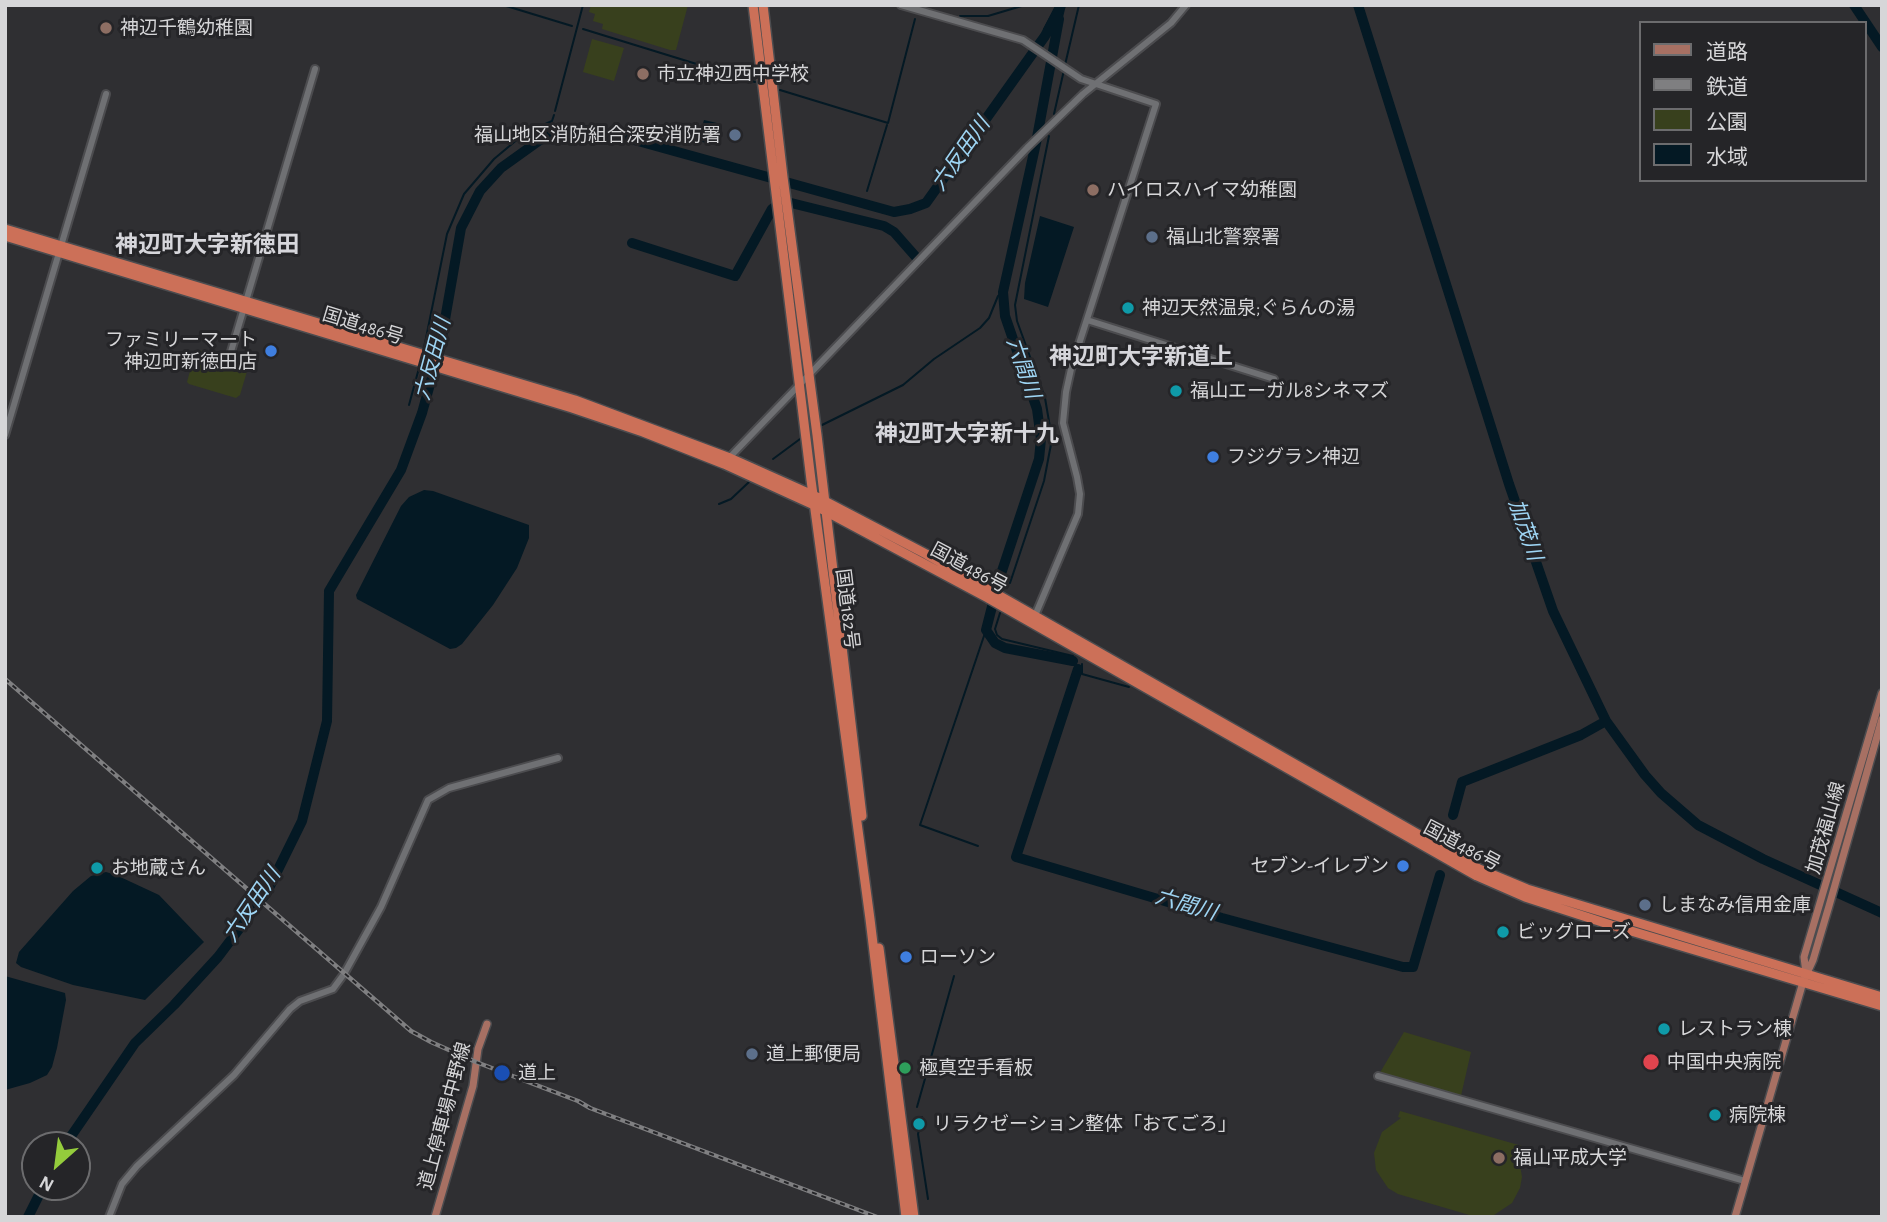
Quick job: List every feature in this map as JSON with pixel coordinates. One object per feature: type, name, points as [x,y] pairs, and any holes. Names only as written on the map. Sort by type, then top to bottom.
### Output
[{"type":"highway","name":"国道182号","points":[[753,5],[779,177],[801,382],[820,503]]},
{"type":"highway","name":"国道182号","points":[[763,5],[779,177]]},
{"type":"highway","name":"国道182号","points":[[783,208],[809,374],[820,503],[870,919],[907,1194],[914,1217]]},
{"type":"highway","name":"国道486号","points":[[5,229],[59,249]]},
{"type":"highway","name":"国道486号","points":[[5,236],[59,249],[441,364],[575,400],[727,461],[926,554],[990,595],[1477,876],[1525,897],[1611,925],[1882,997]]},
{"type":"highway","name":"国道486号","points":[[1804,978],[1882,1006]]},
{"type":"highway","name":"国道182号","points":[[906,1217],[907,1194]]},
{"type":"main road","name":"加茂福山線","points":[[1804,978],[1804,957],[1882,693]]},
{"type":"main road","name":"加茂福山線","points":[[1735,1217],[1804,978],[1813,960],[1838,876],[1882,719]]},
{"type":"main road","name":"道上停車場中野線","points":[[435,1217],[473,1086],[478,1049],[487,1024]]},
{"type":"street","points":[[901,5],[1000,32],[1032,45],[1081,79],[1156,104],[1071,369],[1063,423],[1080,494],[1078,514],[1034,619]]},
{"type":"street","points":[[727,461],[1027,148],[1096,83],[1171,23],[1186,5]]},
{"type":"street","points":[[230,355],[315,69]]},
{"type":"street","points":[[5,435],[106,94]]},
{"type":"street","points":[[1087,320],[1274,379]]},
{"type":"street","points":[[109,1217],[122,1184],[137,1166],[234,1075],[289,1009],[300,1001],[333,989],[381,907],[428,800],[449,788],[558,758]]},
{"type":"street","points":[[1378,1076],[1745,1181]]},
{"type":"green space","points":[[591,5],[688,5],[676,50],[670,50],[602,29],[603,24],[593,21],[595,14],[589,12]]},
{"type":"green space","points":[[592,39],[624,48],[614,81],[583,72]]},
{"type":"green space","points":[[199,350],[246,364],[248,368],[240,395],[236,398],[187,382],[195,353]]},
{"type":"green space","points":[[1404,1032],[1471,1052],[1460,1100],[1378,1076]]},
{"type":"green space","points":[[1400,1111],[1522,1146],[1521,1152],[1512,1150],[1520,1165],[1522,1177],[1512,1203],[1494,1215],[1476,1217],[1398,1194],[1388,1188],[1376,1170],[1374,1153],[1382,1132],[1401,1118],[1398,1117]]},
{"type":"water","points":[[1056,5],[1066,5],[1059,34],[1043,29]]},
{"type":"water","points":[[704,120],[717,123],[711,144],[698,141]]},
{"type":"water","points":[[1040,216],[1074,227],[1048,307],[1024,299]]},
{"type":"water","points":[[424,490],[529,525],[529,538],[517,568],[493,605],[456,648],[450,649],[357,599],[356,595],[401,506],[409,497]]},
{"type":"water","points":[[106,872],[159,895],[204,942],[145,1000],[73,985],[16,963],[19,952],[73,891],[91,876]]},
{"type":"water","points":[[5,976],[65,993],[66,1000],[57,1048],[47,1075],[5,1090]]},
{"type":"waterway","points":[[503,5],[572,26]]},
{"type":"waterway","points":[[555,111],[583,5]]},
{"type":"waterway","points":[[960,16],[988,16],[1025,5]]},
{"type":"waterway","name":"六反田川","points":[[75,1131],[135,1043],[218,957],[267,892],[302,821],[327,721],[329,591],[401,470],[422,413],[440,348],[461,228],[480,191],[501,168],[540,140],[560,132],[583,130],[620,136],[894,212],[910,209],[926,203],[1045,36],[1061,5]]},
{"type":"waterway","points":[[1065,65],[1079,5]]},
{"type":"waterway","name":"加茂川","points":[[1358,5],[1509,484],[1553,611],[1606,721],[1645,775],[1661,793],[1698,825],[1763,859],[1882,913]]},
{"type":"waterway","points":[[1854,5],[1865,21]]},
{"type":"waterway","points":[[780,90],[888,123],[915,19]]},
{"type":"waterway","name":"六間川","points":[[1059,19],[1036,143],[1003,292],[1005,316],[1037,409],[1041,439],[1039,459],[998,583],[986,630],[995,643],[1005,648],[1073,661]]},
{"type":"waterway","points":[[1866,23],[1882,47]]},
{"type":"waterway","points":[[583,29],[755,82]]},
{"type":"waterway","points":[[1054,114],[1064,70]]},
{"type":"waterway","points":[[424,348],[447,234],[464,194],[494,159],[525,133],[552,121],[554,115]]},
{"type":"waterway","points":[[867,191],[887,125]]},
{"type":"waterway","points":[[1010,583],[1044,481],[1052,439],[1045,398],[1017,321],[1015,305],[1049,136]]},
{"type":"waterway","name":"六反田川","points":[[632,243],[735,276],[772,209],[783,201],[884,226],[894,232],[916,257]]},
{"type":"waterway","points":[[822,425],[903,385],[934,359],[980,328],[989,318],[998,296],[1003,292]]},
{"type":"waterway","points":[[409,405],[419,368]]},
{"type":"waterway","points":[[773,459],[800,439]]},
{"type":"waterway","points":[[719,504],[731,499],[749,482]]},
{"type":"waterway","points":[[1000,613],[995,629],[1002,639],[1073,656]]},
{"type":"waterway","points":[[978,846],[920,825],[986,630]]},
{"type":"waterway","points":[[1082,664],[1082,674],[1129,687]]},
{"type":"waterway","name":"六間川","points":[[1078,669],[1016,857],[1222,918],[1403,967],[1413,967],[1440,875]]},
{"type":"waterway","name":"六間川","points":[[1453,815],[1462,782],[1581,735],[1606,721]]},
{"type":"waterway","points":[[917,1107],[954,976]]},
{"type":"waterway","points":[[922,1117],[918,1134],[928,1199]]},
{"type":"waterway","name":"六反田川","points":[[28,1217],[36,1201]]},
{"type":"railway","points":[[5,679],[411,1031],[476,1062],[590,1108],[877,1217]]},
{"type":"place","name":"神辺千鶴幼稚園","points":[[106,28]]},
{"type":"place","name":"市立神辺西中学校","points":[[643,74]]},
{"type":"place","name":"福山地区消防組合深安消防署","points":[[735,135]]},
{"type":"place","name":"ハイロスハイマ幼稚園","points":[[1093,190]]},
{"type":"place","name":"福山北警察署","points":[[1152,237]]},
{"type":"place","name":"神辺天然温泉;ぐらんの湯","points":[[1128,308]]},
{"type":"place","name":"ファミリーマート 神辺町新徳田店","points":[[271,351]]},
{"type":"place","name":"福山エーガル8シネマズ","points":[[1176,391]]},
{"type":"place","name":"フジグラン神辺","points":[[1213,457]]},
{"type":"place","name":"セブン-イレブン","points":[[1403,866]]},
{"type":"place","name":"お地蔵さん","points":[[97,868]]},
{"type":"place","name":"しまなみ信用金庫","points":[[1645,905]]},
{"type":"place","name":"ビッグローズ","points":[[1503,932]]},
{"type":"place","name":"ローソン","points":[[906,957]]},
{"type":"place","name":"レストラン棟","points":[[1664,1029]]},
{"type":"place","name":"道上郵便局","points":[[752,1054]]},
{"type":"place","name":"中国中央病院","points":[[1651,1062]]},
{"type":"place","name":"極真空手看板","points":[[905,1068]]},
{"type":"place","name":"道上","points":[[502,1073]]},
{"type":"place","name":"病院棟","points":[[1715,1115]]},
{"type":"place","name":"リラクゼーション整体「おてごろ」","points":[[919,1124]]},
{"type":"place","name":"福山平成大学","points":[[1499,1158]]},
{"type":"district","name":"神辺町大字新徳田","points":[[207,245]]},
{"type":"district","name":"神辺町大字新道上","points":[[1141,357]]},
{"type":"district","name":"神辺町大字新十九","points":[[967,434]]}]
